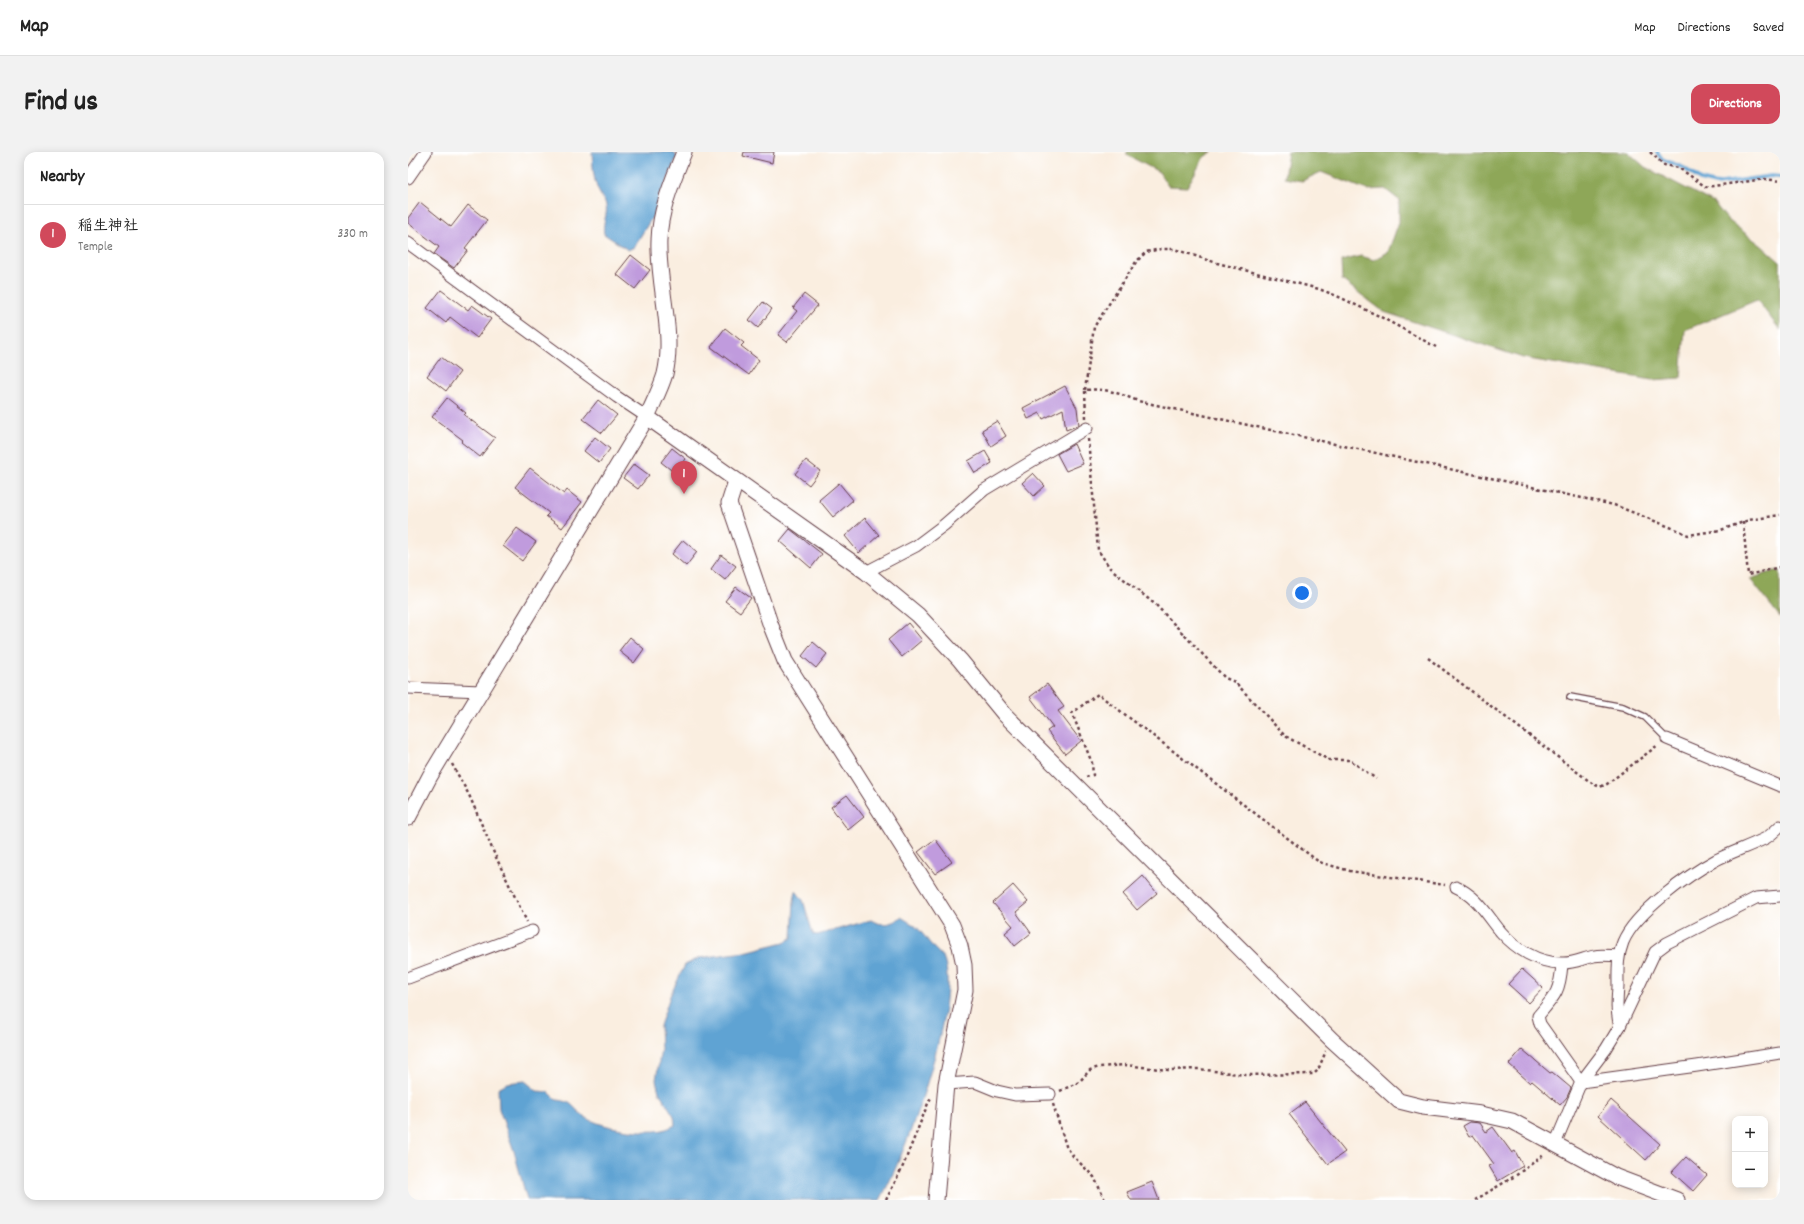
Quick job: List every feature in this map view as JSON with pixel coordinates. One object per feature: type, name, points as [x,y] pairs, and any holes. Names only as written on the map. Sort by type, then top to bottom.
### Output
[{"type":"street","points":[[408,178],[426,152]]},
{"type":"street","points":[[408,818],[445,751],[647,416],[665,375],[668,343],[661,287],[659,240],[666,200],[684,152]]},
{"type":"street","points":[[408,243],[617,397],[647,416],[736,481],[866,572],[918,615],[960,660],[1005,715],[1073,784],[1332,1040],[1399,1101],[1423,1107],[1481,1114],[1512,1121],[1616,1177],[1677,1200]]},
{"type":"street","points":[[866,572],[916,546],[944,525],[984,490],[1087,428]]},
{"type":"street","points":[[736,481],[730,503],[770,626],[785,661],[952,925],[960,946],[964,965],[965,990],[946,1084],[936,1200]]},
{"type":"street","points":[[408,688],[481,691]]},
{"type":"street","points":[[1667,739],[1780,786]]},
{"type":"street","points":[[1620,1026],[1617,1014],[1618,956],[1623,941],[1634,925],[1662,898],[1686,879],[1714,861],[1740,848],[1768,837],[1780,826]]},
{"type":"street","points":[[1456,887],[1467,892],[1484,910],[1502,933],[1522,950],[1541,960],[1562,964],[1596,955],[1618,956]]},
{"type":"street","points":[[1555,1144],[1581,1082],[1606,1049],[1620,1026],[1655,952],[1667,943],[1756,898],[1780,896]]},
{"type":"street","points":[[408,978],[532,931]]},
{"type":"street","points":[[1562,964],[1560,985],[1554,998],[1538,1016],[1540,1024],[1581,1082]]},
{"type":"street","points":[[1581,1082],[1780,1053]]},
{"type":"street","points":[[946,1084],[975,1082],[997,1091],[1014,1095],[1050,1094]]},
{"type":"lane","points":[[1570,697],[1623,707],[1645,717],[1667,739]]},
{"type":"path","points":[[1650,152],[1664,165],[1679,168],[1706,187],[1765,179],[1780,181]]},
{"type":"path","points":[[1376,779],[1350,760],[1330,760],[1285,736],[1235,682],[1225,678],[1156,605],[1110,568],[1098,550],[1085,390],[1094,327],[1136,262],[1146,252],[1161,249],[1174,249],[1218,263],[1325,291],[1378,316],[1436,347]]},
{"type":"path","points":[[1085,390],[1102,389],[1115,391],[1138,401],[1614,505],[1688,535],[1721,530],[1743,522],[1780,515]]},
{"type":"path","points":[[1743,522],[1748,574],[1780,567]]},
{"type":"path","points":[[1428,658],[1593,784],[1600,787],[1608,784],[1667,739]]},
{"type":"path","points":[[1073,784],[1077,780],[1093,775],[1092,763],[1072,713],[1098,694],[1319,862],[1350,870],[1456,887]]},
{"type":"path","points":[[445,751],[469,795],[494,853],[532,931]]},
{"type":"path","points":[[1105,1200],[1094,1177],[1076,1160],[1066,1146],[1050,1094],[1079,1082],[1090,1070],[1099,1067],[1125,1065],[1168,1070],[1199,1069],[1245,1075],[1314,1074],[1318,1070],[1328,1044],[1332,1040]]},
{"type":"path","points":[[886,1200],[903,1166],[929,1101],[946,1084]]},
{"type":"path","points":[[1475,1200],[1515,1176],[1551,1149],[1555,1144]]},
{"type":"green space","points":[[1127,152],[1212,152],[1204,157],[1187,187],[1168,186],[1159,172],[1127,155]]},
{"type":"green space","points":[[1288,152],[1628,152],[1645,167],[1714,203],[1728,220],[1780,262],[1780,330],[1757,300],[1685,330],[1681,378],[1652,380],[1523,358],[1384,312],[1342,280],[1341,261],[1361,256],[1374,260],[1388,252],[1399,222],[1399,200],[1385,189],[1367,190],[1321,172],[1302,181],[1284,178]]},
{"type":"green space","points":[[1774,571],[1780,571],[1780,617],[1750,579]]},
{"type":"water","points":[[592,152],[673,152],[677,156],[656,211],[634,247],[628,250],[604,234],[606,204],[596,183]]},
{"type":"water","points":[[796,891],[803,900],[813,934],[817,935],[871,920],[886,924],[901,917],[917,928],[944,959],[947,981],[945,1010],[938,1044],[916,1117],[891,1179],[880,1200],[527,1200],[514,1151],[499,1109],[498,1088],[507,1083],[525,1081],[537,1091],[549,1092],[557,1100],[570,1103],[581,1114],[592,1121],[612,1127],[634,1131],[655,1131],[664,1130],[675,1125],[674,1116],[659,1092],[656,1080],[661,1049],[660,1026],[670,996],[685,965],[699,958],[745,952],[784,942],[792,938]]},
{"type":"building","points":[[744,152],[774,152],[772,163],[743,156]]},
{"type":"building","points":[[420,202],[451,227],[468,205],[487,220],[465,248],[468,250],[454,268],[434,254],[439,247],[408,223],[408,218]]},
{"type":"building","points":[[631,255],[650,270],[635,289],[616,274]]},
{"type":"building","points":[[441,290],[468,310],[472,305],[491,319],[477,338],[450,317],[446,323],[427,308]]},
{"type":"building","points":[[804,294],[818,305],[787,342],[778,335],[797,311],[793,308]]},
{"type":"building","points":[[763,302],[772,309],[758,328],[749,320]]},
{"type":"building","points":[[725,328],[744,343],[741,346],[759,360],[749,375],[711,347]]},
{"type":"building","points":[[441,357],[460,372],[446,391],[427,376]]},
{"type":"building","points":[[1065,386],[1077,408],[1079,425],[1066,430],[1063,409],[1043,419],[1040,413],[1028,419],[1023,408]]},
{"type":"building","points":[[447,398],[466,413],[464,415],[495,438],[480,457],[461,442],[463,440],[432,417]]},
{"type":"building","points":[[598,400],[617,415],[602,433],[583,419]]},
{"type":"building","points":[[997,421],[1006,436],[991,446],[982,430]]},
{"type":"building","points":[[595,437],[610,449],[599,463],[584,451]]},
{"type":"building","points":[[1074,444],[1083,464],[1066,471],[1057,454]]},
{"type":"building","points":[[672,448],[686,459],[675,473],[661,462]]},
{"type":"building","points":[[985,451],[992,463],[975,473],[968,461]]},
{"type":"building","points":[[806,460],[820,471],[809,485],[795,474]]},
{"type":"building","points":[[634,464],[649,475],[638,489],[623,478]]},
{"type":"building","points":[[530,468],[564,494],[567,490],[582,502],[562,528],[546,516],[549,513],[515,487]]},
{"type":"building","points":[[1033,473],[1045,486],[1034,496],[1022,483]]},
{"type":"building","points":[[839,483],[853,500],[833,517],[819,500]]},
{"type":"building","points":[[865,518],[879,535],[859,553],[845,536]]},
{"type":"building","points":[[517,528],[536,542],[522,561],[503,546]]},
{"type":"building","points":[[790,529],[822,554],[811,568],[780,541]]},
{"type":"building","points":[[683,540],[697,552],[686,566],[672,554]]},
{"type":"building","points":[[721,555],[736,566],[725,580],[711,569]]},
{"type":"building","points":[[736,587],[751,598],[740,612],[725,601]]},
{"type":"building","points":[[908,623],[922,640],[902,657],[888,640]]},
{"type":"building","points":[[630,637],[644,649],[634,663],[619,651]]},
{"type":"building","points":[[813,642],[827,654],[816,668],[802,656]]},
{"type":"building","points":[[1047,684],[1064,707],[1058,711],[1081,741],[1065,754],[1047,731],[1053,727],[1030,697]]},
{"type":"building","points":[[847,795],[864,817],[848,830],[831,807]]},
{"type":"building","points":[[935,839],[952,862],[935,874],[918,852]]},
{"type":"building","points":[[1143,876],[1157,893],[1137,910],[1123,894]]},
{"type":"building","points":[[1013,885],[1028,902],[1016,912],[1031,933],[1015,946],[1005,933],[1013,926],[993,903]]},
{"type":"building","points":[[1522,969],[1543,988],[1529,1003],[1508,984]]},
{"type":"building","points":[[1522,1049],[1550,1073],[1552,1072],[1571,1088],[1567,1097],[1560,1105],[1532,1081],[1530,1083],[1509,1064]]},
{"type":"building","points":[[1611,1100],[1660,1144],[1646,1160],[1598,1116]]},
{"type":"building","points":[[1305,1102],[1345,1152],[1328,1164],[1289,1114]]},
{"type":"building","points":[[1470,1122],[1480,1123],[1486,1132],[1493,1127],[1512,1153],[1515,1151],[1523,1166],[1498,1181],[1489,1166],[1494,1164],[1473,1135],[1469,1137],[1463,1126]]},
{"type":"building","points":[[1686,1157],[1707,1175],[1693,1191],[1672,1172]]},
{"type":"building","points":[[1152,1182],[1159,1200],[1131,1200],[1127,1192]]},
{"type":"waterway","points":[[1657,152],[1662,159],[1684,168],[1700,180],[1716,184],[1771,176],[1780,177]]},
{"type":"place","name":"稲生神社","points":[[684,494]]}]
